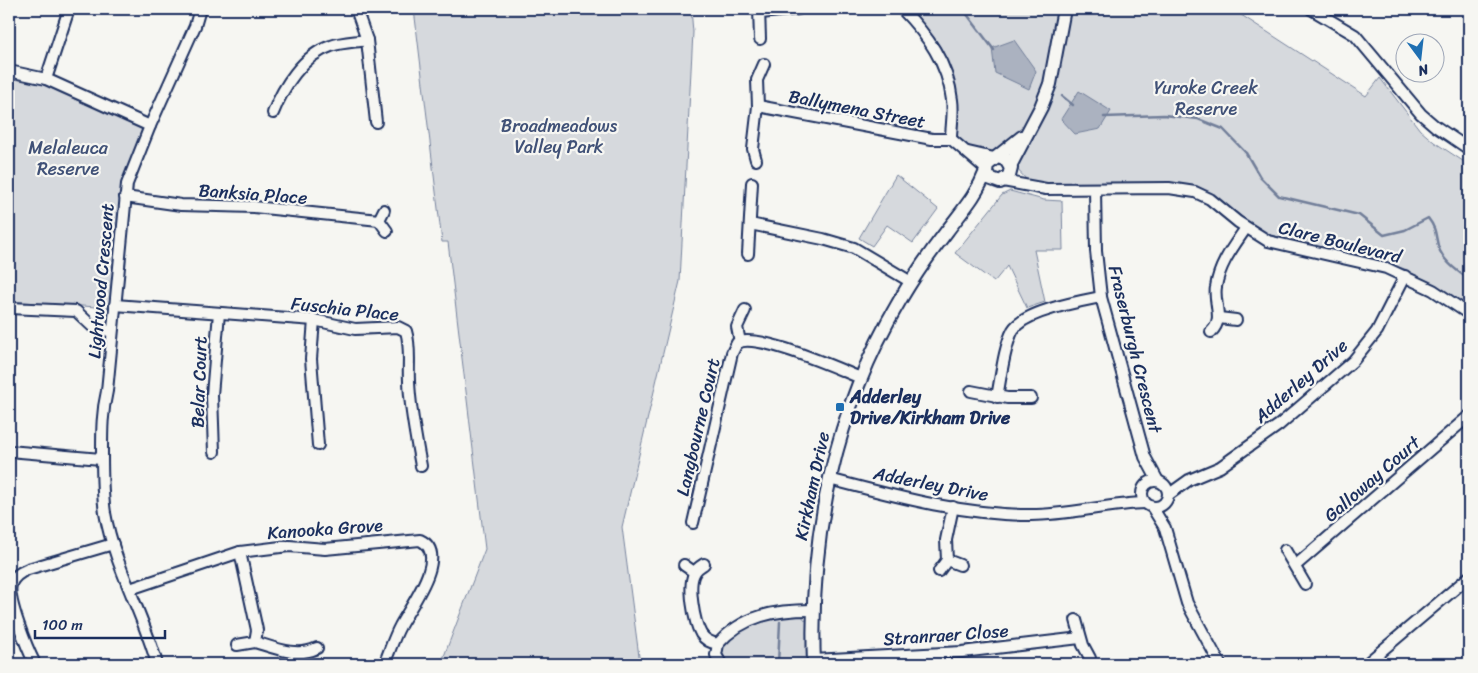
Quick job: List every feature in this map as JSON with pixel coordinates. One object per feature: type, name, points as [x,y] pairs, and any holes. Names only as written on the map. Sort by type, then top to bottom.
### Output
[{"type":"street","points":[[46,79],[69,9]]},
{"type":"street","name":"Lightwood Crescent","points":[[157,664],[113,544],[105,514],[102,456],[107,428],[107,392],[127,184],[150,126],[184,54],[200,9]]},
{"type":"street","points":[[356,9],[367,40],[376,122]]},
{"type":"street","points":[[760,39],[760,11],[798,9]]},
{"type":"street","points":[[902,9],[934,46],[946,74],[952,101],[951,140],[986,170],[992,180],[1001,181],[1009,176],[1010,167],[1041,107],[1050,84],[1064,9]]},
{"type":"street","points":[[1311,9],[1354,35],[1421,114],[1469,149]]},
{"type":"street","points":[[273,113],[279,98],[310,58],[333,45],[367,40]]},
{"type":"street","points":[[756,160],[753,149],[758,106],[757,80],[764,64]]},
{"type":"street","points":[[9,71],[46,79],[150,126]]},
{"type":"street","name":"Ballymena Street","points":[[758,106],[932,140],[951,140]]},
{"type":"street","points":[[986,170],[989,162],[1027,132]]},
{"type":"street","points":[[967,152],[1006,160],[1010,167],[1028,185]]},
{"type":"street","name":"Kirkham Drive","points":[[814,662],[812,610],[818,534],[828,479],[839,439],[861,378],[883,331],[911,282],[971,202],[986,170]]},
{"type":"street","name":"Kirkham Drive","points":[[971,202],[1001,181]]},
{"type":"street","name":"Clare Boulevard","points":[[1001,181],[1046,190],[1187,190],[1210,198],[1246,228],[1268,241],[1386,268],[1405,276],[1460,306],[1469,314]]},
{"type":"street","points":[[748,254],[752,183]]},
{"type":"street","name":"Fraserburgh Crescent","points":[[1095,189],[1096,260],[1102,297],[1145,457],[1161,482],[1166,499]]},
{"type":"street","name":"Banksia Place","points":[[125,197],[181,205],[254,207],[379,220]]},
{"type":"street","points":[[384,210],[379,220],[387,231]]},
{"type":"street","points":[[750,224],[824,239],[854,248],[911,282]]},
{"type":"street","points":[[1212,332],[1219,318],[1215,298],[1220,272],[1228,253],[1246,228]]},
{"type":"street","name":"Adderley Drive","points":[[828,479],[953,507],[998,514],[1031,515],[1072,512],[1116,504],[1149,505],[1166,499],[1189,480],[1220,467],[1279,426],[1352,361],[1377,331],[1405,276]]},
{"type":"street","points":[[997,397],[1011,335],[1020,322],[1032,315],[1102,297]]},
{"type":"street","name":"Fuschia Place","points":[[115,305],[314,320],[356,329],[398,327],[406,331],[409,342],[409,381],[413,425],[421,466]]},
{"type":"street","points":[[9,308],[76,311],[92,326],[112,332]]},
{"type":"street","name":"Langbourne Court","points":[[740,342],[737,327],[746,310]]},
{"type":"street","name":"Belar Court","points":[[214,452],[212,395],[219,313]]},
{"type":"street","points":[[1219,318],[1236,320]]},
{"type":"street","points":[[314,320],[311,366],[317,407],[318,445]]},
{"type":"street","name":"Langbourne Court","points":[[692,523],[735,346],[740,342],[749,341],[797,352],[861,378]]},
{"type":"street","points":[[971,391],[997,397],[1031,398]]},
{"type":"street","name":"Galloway Court","points":[[1295,566],[1469,416]]},
{"type":"street","points":[[9,451],[102,456]]},
{"type":"street","name":"Fraserburgh Crescent","points":[[1145,457],[1143,488],[1149,505]]},
{"type":"street","name":"Adderley Drive","points":[[1116,504],[1143,488],[1161,482],[1189,480]]},
{"type":"street","points":[[1164,528],[1166,499]]},
{"type":"street","points":[[1149,505],[1164,528],[1188,603],[1220,664]]},
{"type":"street","points":[[939,571],[947,560],[946,540],[953,507]]},
{"type":"street","name":"Kanooka Grove","points":[[130,589],[240,552],[289,546],[325,549],[417,539],[426,543],[430,551],[430,564],[426,582],[399,627],[385,662]]},
{"type":"street","points":[[35,664],[25,644],[12,597],[11,584],[18,574],[28,569],[113,544]]},
{"type":"street","points":[[1286,550],[1306,584]]},
{"type":"street","points":[[240,552],[256,630],[255,642]]},
{"type":"street","points":[[947,560],[960,565]]},
{"type":"street","points":[[704,564],[694,572],[691,585],[692,597],[700,632],[708,640],[718,644]]},
{"type":"street","points":[[684,565],[694,572]]},
{"type":"street","points":[[1366,664],[1469,577]]},
{"type":"street","points":[[721,664],[716,656],[718,644],[741,625],[762,614],[787,610],[812,610]]},
{"type":"street","points":[[1076,620],[1080,638],[1090,658]]},
{"type":"street","name":"Stranraer Close","points":[[814,662],[968,652],[1080,638]]},
{"type":"street","points":[[237,645],[255,642],[277,649],[305,654],[317,648]]},
{"type":"green space","name":"Broadmeadows Valley Park","points":[[414,9],[691,9],[693,32],[680,281],[622,527],[640,664],[441,664],[485,549],[448,242],[442,242]]},
{"type":"green space","points":[[910,9],[1059,9],[1052,57],[1045,85],[1032,116],[1011,142],[999,149],[985,152],[971,148],[955,136],[953,82],[948,62],[936,40]]},
{"type":"green space","name":"Yuroke Creek Reserve","points":[[1070,9],[1232,9],[1366,96],[1380,78],[1420,130],[1434,142],[1469,165],[1469,307],[1405,269],[1344,251],[1305,246],[1273,238],[1193,187],[1172,184],[1055,186],[1027,180],[1015,167]]},
{"type":"green space","name":"Melaleuca Reserve","points":[[9,77],[44,84],[145,128],[122,183],[111,308],[9,301]]},
{"type":"green space","points":[[896,175],[938,209],[913,243],[887,225],[872,246],[859,238]]},
{"type":"green space","points":[[1010,191],[1044,200],[1062,201],[1063,250],[1034,250],[1045,302],[1027,308],[1007,266],[994,282],[955,253],[1002,195]]},
{"type":"green space","points":[[800,614],[807,622],[809,664],[725,664],[720,654],[722,646],[742,629],[764,618]]},
{"type":"shaded area","points":[[1014,40],[1036,71],[1029,89],[995,73],[992,48]]},
{"type":"shaded area","points":[[1079,91],[1111,111],[1100,129],[1075,134],[1061,119]]},
{"type":"waterway","points":[[963,9],[994,50]]},
{"type":"waterway","points":[[1062,96],[1073,105]]},
{"type":"waterway","points":[[1104,117],[1164,115],[1198,119],[1223,129],[1246,153],[1260,177],[1279,196],[1359,215],[1384,235],[1405,230],[1428,218],[1434,227],[1442,255],[1453,267],[1469,279]]},
{"type":"waterway","points":[[778,664],[780,622]]},
{"type":"place","name":"Adderley Drive/Kirkham Drive","points":[[840,407]]}]
